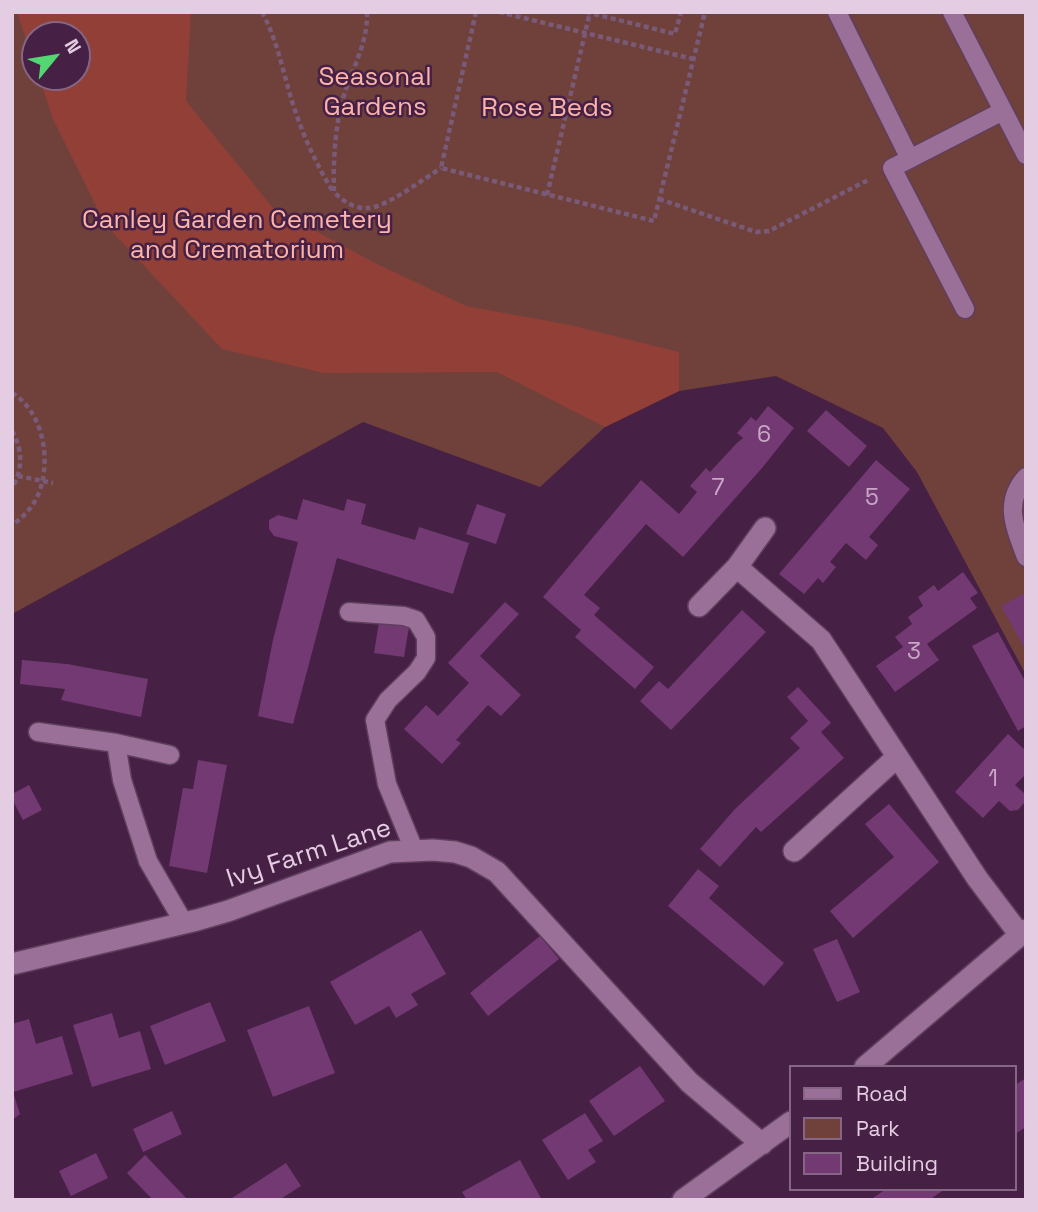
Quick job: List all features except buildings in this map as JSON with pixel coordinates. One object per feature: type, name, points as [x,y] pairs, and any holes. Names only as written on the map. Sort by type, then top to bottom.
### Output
[{"type":"street","points":[[699,606],[737,567],[765,528]]},
{"type":"street","points":[[737,567],[821,640],[977,878],[1023,932],[867,1065]]},
{"type":"street","points":[[794,851],[897,757]]},
{"type":"street","name":"Ivy Farm Lane","points":[[12,964],[228,911],[390,852],[455,852],[471,857],[497,872],[689,1083],[762,1143]]},
{"type":"street","points":[[683,1200],[790,1123]]},
{"type":"lane","points":[[837,12],[910,159]]},
{"type":"lane","points":[[952,12],[1026,155]]},
{"type":"lane","points":[[965,309],[892,168],[1003,111]]},
{"type":"lane","points":[[1026,477],[1016,487],[1012,507],[1015,530],[1026,557]]},
{"type":"lane","points":[[349,612],[404,616],[416,620],[426,637],[426,658],[417,672],[388,700],[375,720],[387,784],[414,850]]},
{"type":"lane","points":[[38,732],[116,743],[170,755]]},
{"type":"lane","points":[[116,743],[122,780],[148,861],[184,923]]},
{"type":"path","points":[[262,12],[279,52],[297,116],[321,173],[342,200],[367,209],[392,199],[441,168],[476,12]]},
{"type":"path","points":[[334,192],[333,174],[339,117],[363,41],[367,12]]},
{"type":"path","points":[[499,12],[693,60]]},
{"type":"path","points":[[547,195],[586,33],[588,13],[675,34],[681,12]]},
{"type":"path","points":[[441,168],[654,221],[705,12]]},
{"type":"path","points":[[659,199],[757,232],[769,231],[860,184]]},
{"type":"path","points":[[12,393],[18,396],[32,414],[41,436],[45,459],[42,482],[33,505],[12,525]]},
{"type":"path","points":[[12,431],[20,447],[21,457],[18,476],[12,488]]},
{"type":"path","points":[[18,476],[53,483]]},
{"type":"green space","name":"Canley Garden Cemetery and Crematorium","points":[[12,12],[1026,12],[1026,675],[917,472],[883,428],[776,376],[679,391],[605,427],[540,487],[363,422],[12,614]]},
{"type":"green space","points":[[17,12],[191,12],[186,101],[273,208],[375,263],[466,306],[570,325],[679,352],[679,391],[605,427],[497,372],[324,373],[222,349],[105,224],[53,119],[44,91],[91,91],[91,21],[21,21],[21,24]]},
{"type":"park label","name":"Seasonal Gardens","points":[[375,93]]},
{"type":"park label","name":"Rose Beds","points":[[547,109]]}]
